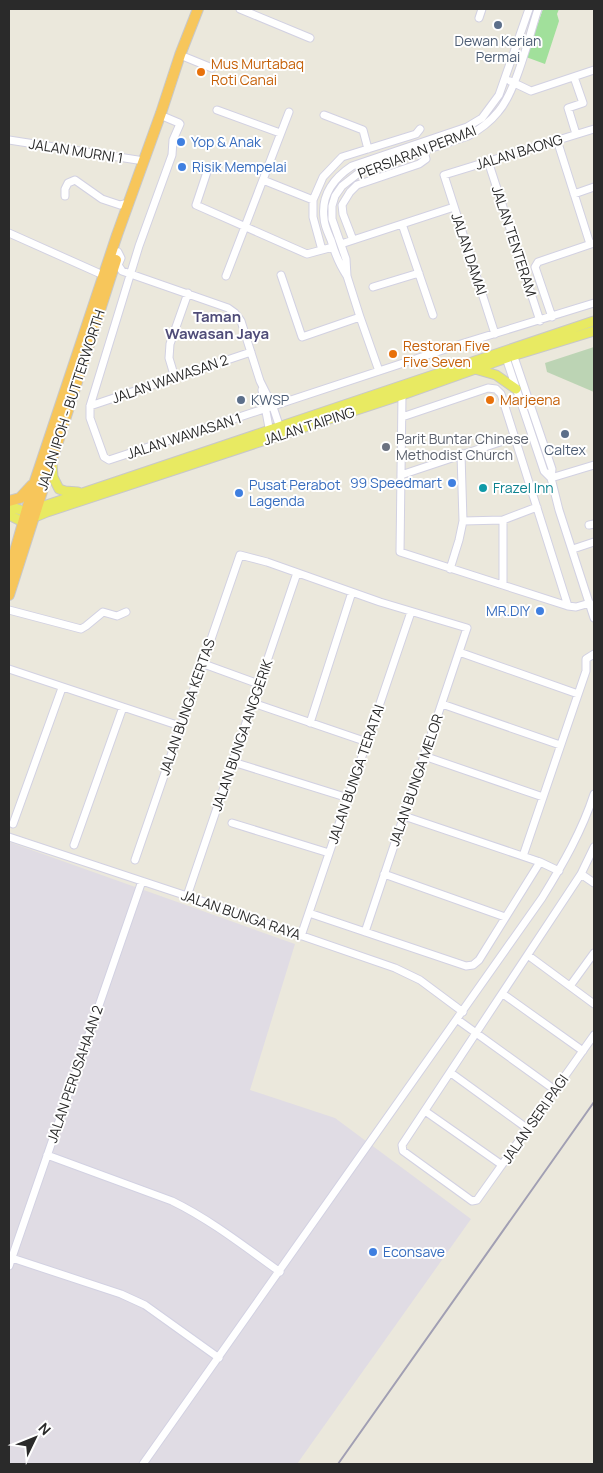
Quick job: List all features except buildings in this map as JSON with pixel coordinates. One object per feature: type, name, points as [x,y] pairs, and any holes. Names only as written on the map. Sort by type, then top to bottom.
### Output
[{"type":"highway","name":"JALAN IPOH - BUTTERWORTH","points":[[9,595],[30,515],[35,481],[103,275],[122,204],[144,161],[180,55],[198,9]]},
{"type":"highway","name":"JALAN IPOH - BUTTERWORTH","points":[[9,572],[52,463],[118,252],[122,238],[122,204]]},
{"type":"highway","points":[[9,501],[20,498],[35,481]]},
{"type":"main road","name":"JALAN TAIPING","points":[[30,515],[508,353],[594,321]]},
{"type":"main road","name":"JALAN TAIPING","points":[[281,430],[402,395],[476,368],[508,353],[594,331]]},
{"type":"main road","points":[[476,368],[496,376],[516,389]]},
{"type":"main road","name":"JALAN TAIPING","points":[[30,515],[84,492],[270,434]]},
{"type":"main road","points":[[52,463],[53,477],[59,489],[84,492]]},
{"type":"main road","points":[[9,506],[30,515]]},
{"type":"main road","points":[[9,515],[30,515]]},
{"type":"street","points":[[240,9],[310,38]]},
{"type":"street","points":[[479,18],[482,9]]},
{"type":"street","name":"PERSIARAN PERMAI","points":[[347,276],[346,259],[332,219],[332,206],[335,196],[342,186],[360,172],[423,147],[482,118],[499,96],[529,9]]},
{"type":"street","name":"PERSIARAN PERMAI","points":[[347,276],[338,262],[324,219],[326,194],[333,182],[340,174],[352,166],[468,136],[479,130],[498,112],[506,101],[514,83],[538,9]]},
{"type":"street","points":[[180,55],[212,68]]},
{"type":"street","points":[[505,79],[531,90],[594,70]]},
{"type":"street","points":[[574,77],[583,103],[568,108],[576,134]]},
{"type":"street","points":[[217,110],[280,134]]},
{"type":"street","points":[[226,276],[288,112]]},
{"type":"street","points":[[90,406],[130,274],[172,155],[173,140],[180,123],[160,115]]},
{"type":"street","points":[[324,115],[363,130],[368,148]]},
{"type":"street","points":[[322,250],[313,218],[314,200],[323,177],[330,168],[342,157],[416,134],[420,129]]},
{"type":"street","name":"JALAN BAONG","points":[[444,175],[594,129]]},
{"type":"street","name":"JALAN MURNI 1","points":[[9,140],[144,161]]},
{"type":"street","points":[[552,318],[535,267],[536,264],[592,244],[557,140]]},
{"type":"street","points":[[353,240],[343,214],[342,205],[345,198],[357,185],[419,164],[426,159],[423,147]]},
{"type":"street","name":"JALAN TENTERAM","points":[[488,161],[540,321]]},
{"type":"street","points":[[207,172],[196,205],[307,254],[333,247]]},
{"type":"street","name":"JALAN DAMAI","points":[[444,175],[495,334]]},
{"type":"street","points":[[65,196],[68,183],[75,180],[99,198],[122,204]]},
{"type":"street","points":[[262,180],[314,200]]},
{"type":"street","points":[[574,194],[594,187]]},
{"type":"street","points":[[341,244],[454,207]]},
{"type":"street","points":[[402,224],[433,315]]},
{"type":"street","points":[[9,233],[103,275]]},
{"type":"street","points":[[118,252],[121,258],[118,265],[122,271],[188,293],[235,312],[241,321],[260,381],[281,430]]},
{"type":"street","points":[[106,289],[112,286],[116,273],[122,271]]},
{"type":"street","points":[[373,287],[419,273]]},
{"type":"street","points":[[281,275],[302,336],[360,317]]},
{"type":"street","points":[[347,276],[379,371]]},
{"type":"street","points":[[175,378],[169,358],[170,344],[188,293]]},
{"type":"street","name":"JALAN WAWASAN 1","points":[[90,406],[90,418],[104,457],[109,460],[114,459],[379,371],[552,318],[594,303]]},
{"type":"street","name":"JALAN WAWASAN 2","points":[[90,406],[251,352]]},
{"type":"street","points":[[508,353],[516,389],[544,471],[551,478]]},
{"type":"street","points":[[508,353],[552,469],[551,478],[594,618]]},
{"type":"street","points":[[260,381],[270,434]]},
{"type":"street","points":[[402,417],[488,388],[496,389],[501,394],[568,606]]},
{"type":"street","points":[[402,395],[400,552],[568,606],[576,607],[590,604]]},
{"type":"street","points":[[401,475],[515,437]]},
{"type":"street","points":[[450,569],[463,521],[461,454]]},
{"type":"street","points":[[551,478],[594,465]]},
{"type":"street","points":[[463,521],[503,520],[537,507]]},
{"type":"street","points":[[503,520],[503,585]]},
{"type":"street","points":[[573,549],[594,542]]},
{"type":"street","name":"JALAN BUNGA KERTAS","points":[[135,860],[201,663],[240,555],[297,573]]},
{"type":"street","points":[[297,573],[411,612]]},
{"type":"street","name":"JALAN BUNGA ANGGERIK","points":[[187,896],[297,573]]},
{"type":"street","points":[[310,723],[352,592]]},
{"type":"street","points":[[9,610],[81,629],[103,612],[117,616],[126,612]]},
{"type":"street","name":"JALAN BUNGA MELOR","points":[[365,932],[467,628],[411,612]]},
{"type":"street","name":"JALAN BUNGA TERATAI","points":[[301,936],[411,612]]},
{"type":"street","points":[[459,652],[578,694]]},
{"type":"street","points":[[523,856],[586,671],[586,659],[594,654]]},
{"type":"street","points":[[201,663],[260,684]]},
{"type":"street","points":[[9,669],[180,726]]},
{"type":"street","points":[[13,824],[62,688]]},
{"type":"street","points":[[253,703],[367,742]]},
{"type":"street","points":[[442,704],[560,746]]},
{"type":"street","points":[[74,845],[123,708]]},
{"type":"street","points":[[424,756],[543,797]]},
{"type":"street","points":[[233,762],[345,797]]},
{"type":"street","points":[[143,1464],[510,946],[558,872],[573,845],[594,794]]},
{"type":"street","points":[[404,816],[540,862],[558,872]]},
{"type":"street","points":[[232,823],[329,853]]},
{"type":"street","name":"JALAN BUNGA RAYA","points":[[9,838],[187,896],[394,968],[420,980],[463,1012]]},
{"type":"street","points":[[502,1165],[425,1111],[581,874],[594,847]]},
{"type":"street","points":[[308,913],[466,966],[473,965],[479,960],[540,862]]},
{"type":"street","points":[[384,874],[505,917]]},
{"type":"street","points":[[581,874],[594,883]]},
{"type":"street","name":"JALAN PERUSAHAAN 2","points":[[9,1266],[142,881]]},
{"type":"street","points":[[570,986],[594,952]]},
{"type":"street","points":[[528,956],[594,1004]]},
{"type":"street","points":[[503,994],[583,1051]]},
{"type":"street","points":[[458,1020],[555,1090]]},
{"type":"street","name":"JALAN SERI PAGI","points":[[425,1111],[402,1145],[403,1151],[475,1201],[594,1035]]},
{"type":"street","points":[[450,1073],[528,1128]]},
{"type":"street","points":[[47,1155],[172,1201],[186,1208],[221,1229],[280,1272]]},
{"type":"street","points":[[12,1258],[121,1294],[145,1305],[219,1358]]},
{"type":"shaded area","points":[[9,842],[295,944],[250,1090],[335,1118],[471,1219],[297,1464],[9,1464]]},
{"type":"green space","points":[[543,9],[559,9],[557,14],[559,21],[545,64],[526,57]]},
{"type":"green space","points":[[594,347],[594,392],[547,372],[545,363]]},
{"type":"railway","points":[[338,1464],[594,1102]]},
{"type":"place","name":"Dewan Kerian Permai","points":[[498,25]]},
{"type":"place","name":"Mus Murtabaq Roti Canai","points":[[201,72]]},
{"type":"place","name":"Yop & Anak","points":[[181,142]]},
{"type":"place","name":"Risik Mempelai","points":[[182,167]]},
{"type":"place","name":"Restoran Five Five Seven","points":[[393,354]]},
{"type":"place","name":"KWSP","points":[[241,400]]},
{"type":"place","name":"Marjeena","points":[[490,400]]},
{"type":"place","name":"Caltex","points":[[565,434]]},
{"type":"place","name":"Parit Buntar Chinese Methodist Church","points":[[386,447]]},
{"type":"place","name":"99 Speedmart","points":[[452,483]]},
{"type":"place","name":"Frazel Inn","points":[[483,488]]},
{"type":"place","name":"Pusat Perabot Lagenda","points":[[239,493]]},
{"type":"place","name":"MR.DIY","points":[[540,611]]},
{"type":"place","name":"Econsave","points":[[373,1252]]},
{"type":"district","name":"Taman Wawasan Jaya","points":[[217,326]]}]
